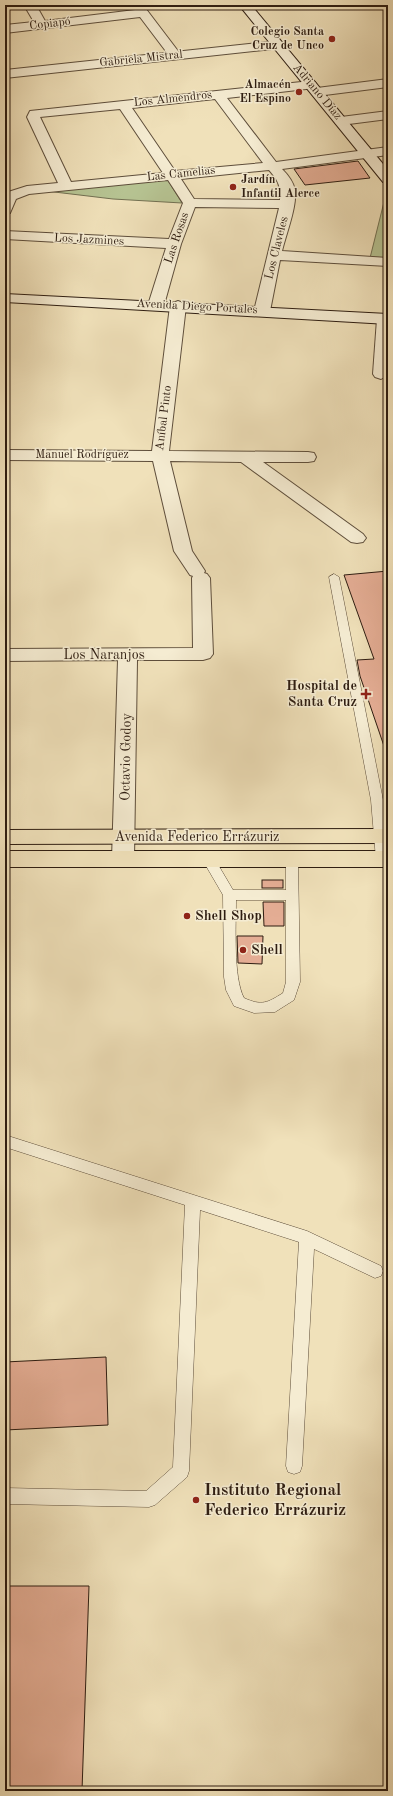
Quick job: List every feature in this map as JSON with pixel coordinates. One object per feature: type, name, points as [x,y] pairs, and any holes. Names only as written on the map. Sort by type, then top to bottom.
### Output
[{"type":"main road","name":"Avenida Federico Errázuriz","points":[[5,837],[385,836]]},
{"type":"main road","name":"Avenida Federico Errázuriz","points":[[5,859],[385,858]]},
{"type":"street","points":[[30,5],[41,25]]},
{"type":"street","name":"Adriano Díaz","points":[[244,5],[388,179]]},
{"type":"street","points":[[140,9],[175,55]]},
{"type":"street","name":"Copiapó","points":[[5,29],[41,25],[140,9]]},
{"type":"street","name":"Gabriela Mistral","points":[[5,74],[278,45]]},
{"type":"street","name":"Los Almendros","points":[[66,186],[33,117],[35,114],[219,95],[388,83]]},
{"type":"street","name":"Los Claveles","points":[[219,95],[272,166],[284,178],[288,190],[288,204],[274,255],[262,311]]},
{"type":"street","name":"Las Rosas","points":[[123,104],[190,203],[174,244],[156,305]]},
{"type":"street","points":[[341,121],[388,114]]},
{"type":"street","name":"Las Camelias","points":[[5,210],[10,196],[27,190],[272,166],[388,151]]},
{"type":"street","points":[[190,203],[288,204]]},
{"type":"street","name":"Los Jazmines","points":[[5,235],[174,244]]},
{"type":"street","points":[[274,255],[388,262]]},
{"type":"street","name":"Avenida Diego Portales","points":[[5,298],[178,306],[387,319]]},
{"type":"street","name":"Aníbal Pinto","points":[[178,306],[160,455],[183,551],[198,575],[203,654]]},
{"type":"street","points":[[381,374],[387,319]]},
{"type":"street","name":"Manuel Rodríguez","points":[[5,455],[160,455],[247,458],[308,457]]},
{"type":"street","points":[[247,458],[356,538]]},
{"type":"street","name":"Los Naranjos","points":[[5,655],[203,654]]},
{"type":"street","name":"Octavio Godoy","points":[[123,859],[128,655]]},
{"type":"lane","points":[[334,577],[385,836],[385,858]]},
{"type":"lane","points":[[208,859],[229,895],[231,977],[233,990],[239,1002],[254,1008],[270,1008],[289,996],[293,982],[292,859]]},
{"type":"lane","points":[[229,895],[293,895]]},
{"type":"lane","points":[[5,1141],[307,1238],[375,1271]]},
{"type":"lane","points":[[5,1496],[149,1499],[181,1471],[193,1202]]},
{"type":"lane","points":[[294,1466],[307,1238]]},
{"type":"green space","points":[[167,179],[182,203],[113,199],[46,191]]},
{"type":"green space","points":[[385,198],[388,201],[388,259],[370,258]]},
{"type":"building","points":[[358,161],[370,178],[305,185],[294,169]]},
{"type":"building","points":[[388,571],[388,748],[385,749],[360,676],[357,660],[374,659],[344,575]]},
{"type":"building","points":[[262,880],[283,880],[283,888],[262,888]]},
{"type":"building","points":[[263,902],[284,902],[284,926],[264,926]]},
{"type":"building","name":"Shell","points":[[237,936],[263,936],[262,964],[238,963]]},
{"type":"building","points":[[106,1357],[108,1425],[5,1430],[5,1362]]},
{"type":"building","points":[[5,1586],[89,1586],[82,1791],[5,1791]]},
{"type":"place","name":"Colegio Santa Cruz de Unco","points":[[332,39]]},
{"type":"place","name":"Almacén El Espino","points":[[299,92]]},
{"type":"place","name":"Jardín Infantil Alerce","points":[[233,187]]},
{"type":"place","name":"Hospital de Santa Cruz","points":[[366,694]]},
{"type":"place","name":"Shell Shop","points":[[187,916]]},
{"type":"place","name":"Shell","points":[[243,950]]},
{"type":"place","name":"Instituto Regional Federico Errázuriz","points":[[196,1500]]}]
